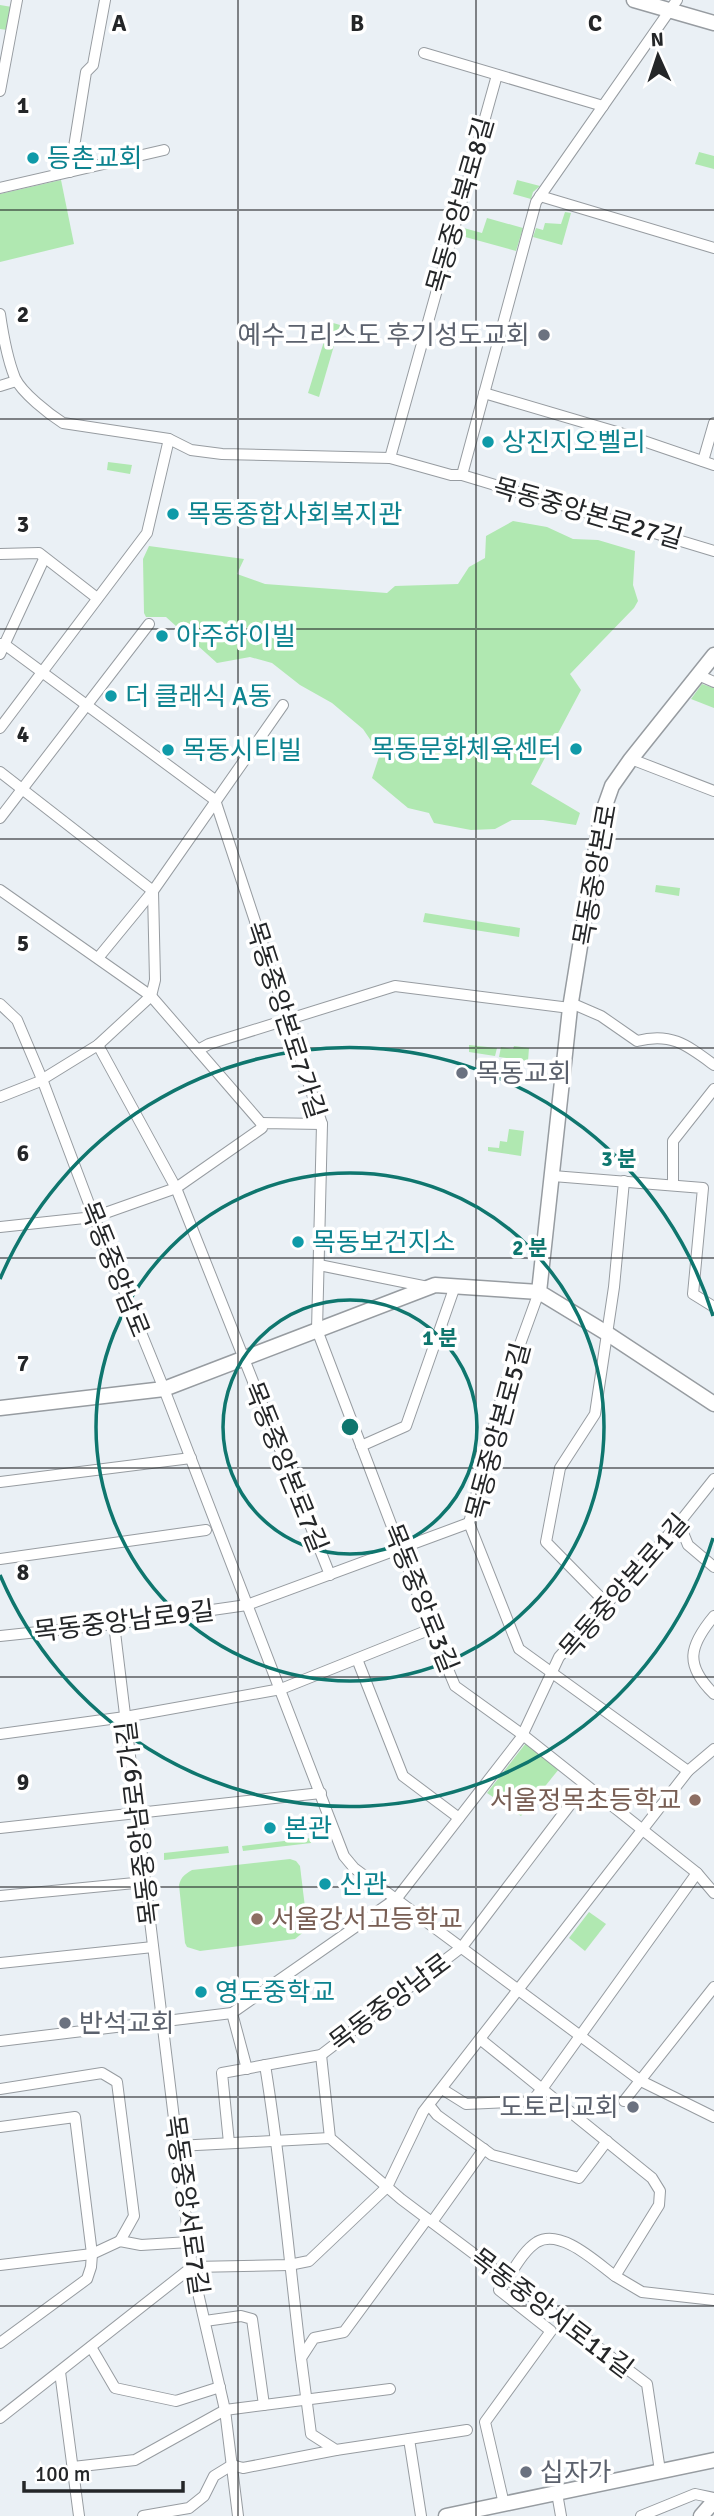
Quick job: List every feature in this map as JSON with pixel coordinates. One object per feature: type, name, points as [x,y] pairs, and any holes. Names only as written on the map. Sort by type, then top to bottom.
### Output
[{"type":"street","points":[[0,91],[17,0]]},
{"type":"street","points":[[71,172],[86,72],[93,65],[105,0]]},
{"type":"street","points":[[634,0],[673,5],[714,23]]},
{"type":"street","points":[[0,314],[4,341],[16,381],[48,414],[63,423],[169,439],[191,450],[222,454],[390,458],[451,475],[462,475],[536,202],[673,5]]},
{"type":"street","points":[[424,53],[603,106]]},
{"type":"street","name":"목동중앙북로8길","points":[[390,458],[497,75]]},
{"type":"street","points":[[0,188],[164,150]]},
{"type":"street","points":[[540,196],[714,248]]},
{"type":"street","points":[[0,386],[16,381]]},
{"type":"street","points":[[484,393],[621,433],[714,464]]},
{"type":"street","points":[[703,461],[714,423]]},
{"type":"street","points":[[0,728],[147,533],[169,439]]},
{"type":"street","name":"목동중앙본로27길","points":[[462,475],[714,551]]},
{"type":"street","points":[[0,554],[38,552],[97,598]]},
{"type":"street","points":[[0,654],[2,644],[44,559]]},
{"type":"street","points":[[0,818],[149,624]]},
{"type":"street","points":[[2,644],[215,800]]},
{"type":"street","name":"목동중앙본로","points":[[539,1292],[570,1005],[601,817],[612,786],[714,655]]},
{"type":"street","points":[[698,675],[714,682]]},
{"type":"street","points":[[98,958],[153,891],[283,705]]},
{"type":"street","points":[[631,759],[714,791]]},
{"type":"street","points":[[0,772],[153,891]]},
{"type":"street","name":"목동중앙본로7가길","points":[[215,800],[322,1124],[317,1330]]},
{"type":"street","points":[[0,890],[151,996],[261,1123],[262,1128],[176,1188],[93,1217],[0,1227]]},
{"type":"street","points":[[0,1097],[42,1079],[98,1045],[151,996],[155,980],[153,891]]},
{"type":"street","points":[[198,1051],[209,1044],[395,986],[570,1005],[601,1016],[637,1041],[657,1036],[688,1046],[714,1065]]},
{"type":"street","name":"목동중앙남로","points":[[0,1004],[17,1020],[42,1079],[93,1217],[164,1389],[344,1856],[354,1868],[641,2081],[714,2117]]},
{"type":"street","name":"목동중앙본로7길","points":[[98,1045],[176,1188],[330,1575]]},
{"type":"street","points":[[673,1184],[673,1141],[714,1089]]},
{"type":"street","points":[[261,1123],[322,1124]]},
{"type":"street","points":[[553,1176],[703,1188],[693,1294],[714,1307]]},
{"type":"street","points":[[607,1604],[546,1542],[560,1468],[595,1414],[608,1334],[624,1181]]},
{"type":"street","name":"목동중앙본로7길","points":[[319,1265],[429,1287]]},
{"type":"street","name":"목동중앙본로7길","points":[[0,1408],[164,1389],[435,1285],[539,1292]]},
{"type":"street","points":[[361,1446],[406,1426],[455,1286]]},
{"type":"street","points":[[539,1292],[714,1404]]},
{"type":"street","name":"목동중앙본로5길","points":[[539,1292],[503,1391],[468,1523],[519,1649],[688,1771]]},
{"type":"street","name":"목동중앙로3길","points":[[317,1330],[431,1629],[456,1686],[523,1735],[697,1873],[714,1893]]},
{"type":"street","points":[[0,1482],[191,1458]]},
{"type":"street","name":"목동중앙본로1길","points":[[232,2013],[397,1898],[523,1735],[559,1657],[713,1485]]},
{"type":"street","name":"목동중앙남로9길","points":[[0,1636],[114,1624],[247,1605],[468,1523]]},
{"type":"street","points":[[679,1523],[688,1545],[714,1567]]},
{"type":"street","points":[[0,1559],[206,1530]]},
{"type":"street","points":[[714,1616],[699,1633],[693,1653],[699,1680],[714,1694]]},
{"type":"street","name":"목동중앙남로9가길","points":[[114,1624],[162,2022]]},
{"type":"street","points":[[0,1734],[125,1717],[281,1689],[431,1629]]},
{"type":"street","points":[[357,1659],[403,1776],[459,1818]]},
{"type":"street","points":[[0,2418],[192,2267],[289,2265],[309,2261],[387,2187],[423,2112],[688,1771],[714,1749]]},
{"type":"street","name":"목동중앙남로","points":[[229,2143],[222,2073],[321,2055],[462,1947],[585,1785]]},
{"type":"street","points":[[0,1828],[321,1793]]},
{"type":"street","points":[[442,2089],[466,2104],[532,2101],[697,1873]]},
{"type":"street","points":[[0,1896],[145,1882]]},
{"type":"street","points":[[0,1963],[153,1947]]},
{"type":"street","points":[[624,2101],[714,1987]]},
{"type":"street","points":[[0,2041],[232,2013],[247,2068]]},
{"type":"street","name":"목동중앙서로7길","points":[[162,2022],[192,2267],[225,2410],[238,2516]]},
{"type":"street","points":[[480,2039],[653,2178],[660,2191],[659,2205],[615,2276]]},
{"type":"street","points":[[177,2146],[330,2138],[321,2055]]},
{"type":"street","points":[[265,2066],[278,2140],[289,2265],[311,2434],[336,2450]]},
{"type":"street","points":[[0,2089],[102,2073],[117,2082],[134,2216],[120,2241]]},
{"type":"street","points":[[429,2105],[437,2115],[492,2155],[579,2178],[607,2141]]},
{"type":"street","points":[[0,2127],[75,2117],[92,2254],[92,2267],[87,2279],[0,2343]]},
{"type":"street","name":"목동중앙서로11길","points":[[330,2138],[430,2221],[648,2384],[660,2471]]},
{"type":"street","points":[[301,2358],[314,2338],[344,2332],[484,2149]]},
{"type":"street","points":[[501,2508],[485,2422],[551,2331],[499,2290],[524,2255],[538,2241],[559,2239],[569,2243],[642,2292],[714,2300]]},
{"type":"street","points":[[0,2265],[92,2254],[120,2241],[141,2245],[189,2242]]},
{"type":"street","points":[[205,2321],[241,2316],[252,2319],[264,2405]]},
{"type":"street","points":[[91,2347],[114,2388],[176,2401],[220,2388]]},
{"type":"street","points":[[60,2372],[79,2516]]},
{"type":"street","points":[[73,2467],[135,2460],[225,2410],[390,2389]]},
{"type":"street","points":[[143,2516],[188,2508],[204,2496],[214,2476],[232,2465],[243,2468],[336,2450],[467,2430]]},
{"type":"street","points":[[409,2439],[421,2516]]},
{"type":"street","points":[[446,2516],[501,2508],[557,2493],[714,2460]]},
{"type":"street","points":[[557,2493],[561,2516]]},
{"type":"street","points":[[641,2516],[695,2494],[714,2499],[701,2516]]},
{"type":"green space","points":[[0,5],[12,7],[7,30],[0,29]]},
{"type":"green space","points":[[699,152],[714,156],[714,169],[695,164]]},
{"type":"green space","points":[[61,180],[74,244],[0,262],[0,194]]},
{"type":"green space","points":[[517,180],[540,186],[533,192],[531,199],[513,194]]},
{"type":"green space","points":[[565,212],[571,213],[562,245],[533,237],[536,228],[543,230],[545,223],[561,224]]},
{"type":"green space","points":[[487,218],[523,228],[516,251],[458,235],[460,227],[482,233]]},
{"type":"green space","points":[[330,322],[340,325],[319,397],[308,393]]},
{"type":"green space","points":[[108,462],[132,465],[130,474],[107,470]]},
{"type":"green space","points":[[513,521],[547,527],[573,539],[598,540],[635,551],[633,585],[638,601],[570,674],[581,690],[531,784],[580,813],[576,825],[543,820],[512,820],[495,829],[471,830],[434,823],[429,813],[408,808],[372,778],[380,754],[363,729],[332,703],[300,685],[272,663],[250,657],[217,663],[166,617],[146,617],[144,613],[143,559],[149,546],[244,559],[237,574],[265,584],[387,593],[395,586],[458,584],[469,567],[485,558],[486,536]]},
{"type":"green space","points":[[702,684],[714,688],[714,708],[691,699]]},
{"type":"green space","points":[[656,885],[680,888],[679,896],[655,892]]},
{"type":"green space","points":[[425,913],[520,928],[519,937],[423,922]]},
{"type":"green space","points":[[469,1045],[497,1048],[495,1056],[469,1052]]},
{"type":"green space","points":[[514,1046],[529,1048],[528,1061],[499,1057],[501,1047],[513,1049]]},
{"type":"green space","points":[[509,1129],[524,1131],[521,1156],[488,1151],[488,1147],[499,1148],[500,1141],[507,1142]]},
{"type":"green space","points":[[526,1743],[559,1769],[521,1816],[487,1793]]},
{"type":"green space","points":[[310,1838],[311,1843],[243,1851],[242,1846]]},
{"type":"green space","points":[[228,1846],[229,1853],[164,1860],[164,1853]]},
{"type":"green space","points":[[290,1859],[300,1866],[306,1930],[295,1939],[200,1951],[187,1947],[179,1885],[185,1874],[192,1870]]},
{"type":"green space","points":[[589,1912],[606,1924],[585,1951],[569,1938]]},
{"type":"place","name":"등촌교회","points":[[33,158]]},
{"type":"place","name":"예수그리스도 후기성도교회","points":[[544,335]]},
{"type":"place","name":"상진지오벨리","points":[[488,442]]},
{"type":"place","name":"목동종합사회복지관","points":[[173,514]]},
{"type":"place","name":"아주하이빌","points":[[162,636]]},
{"type":"place","name":"더 클래식 A동","points":[[111,696]]},
{"type":"place","name":"목동문화체육센터","points":[[576,749]]},
{"type":"place","name":"목동시티빌","points":[[168,750]]},
{"type":"place","name":"목동교회","points":[[462,1073]]},
{"type":"place","name":"목동보건지소","points":[[298,1242]]},
{"type":"place","name":"서울정목초등학교","points":[[695,1800]]},
{"type":"place","name":"본관","points":[[270,1828]]},
{"type":"place","name":"신관","points":[[325,1884]]},
{"type":"place","name":"서울강서고등학교","points":[[257,1919]]},
{"type":"place","name":"영도중학교","points":[[201,1992]]},
{"type":"place","name":"반석교회","points":[[65,2023]]},
{"type":"place","name":"도토리교회","points":[[633,2107]]},
{"type":"place","name":"십자가","points":[[526,2472]]}]
